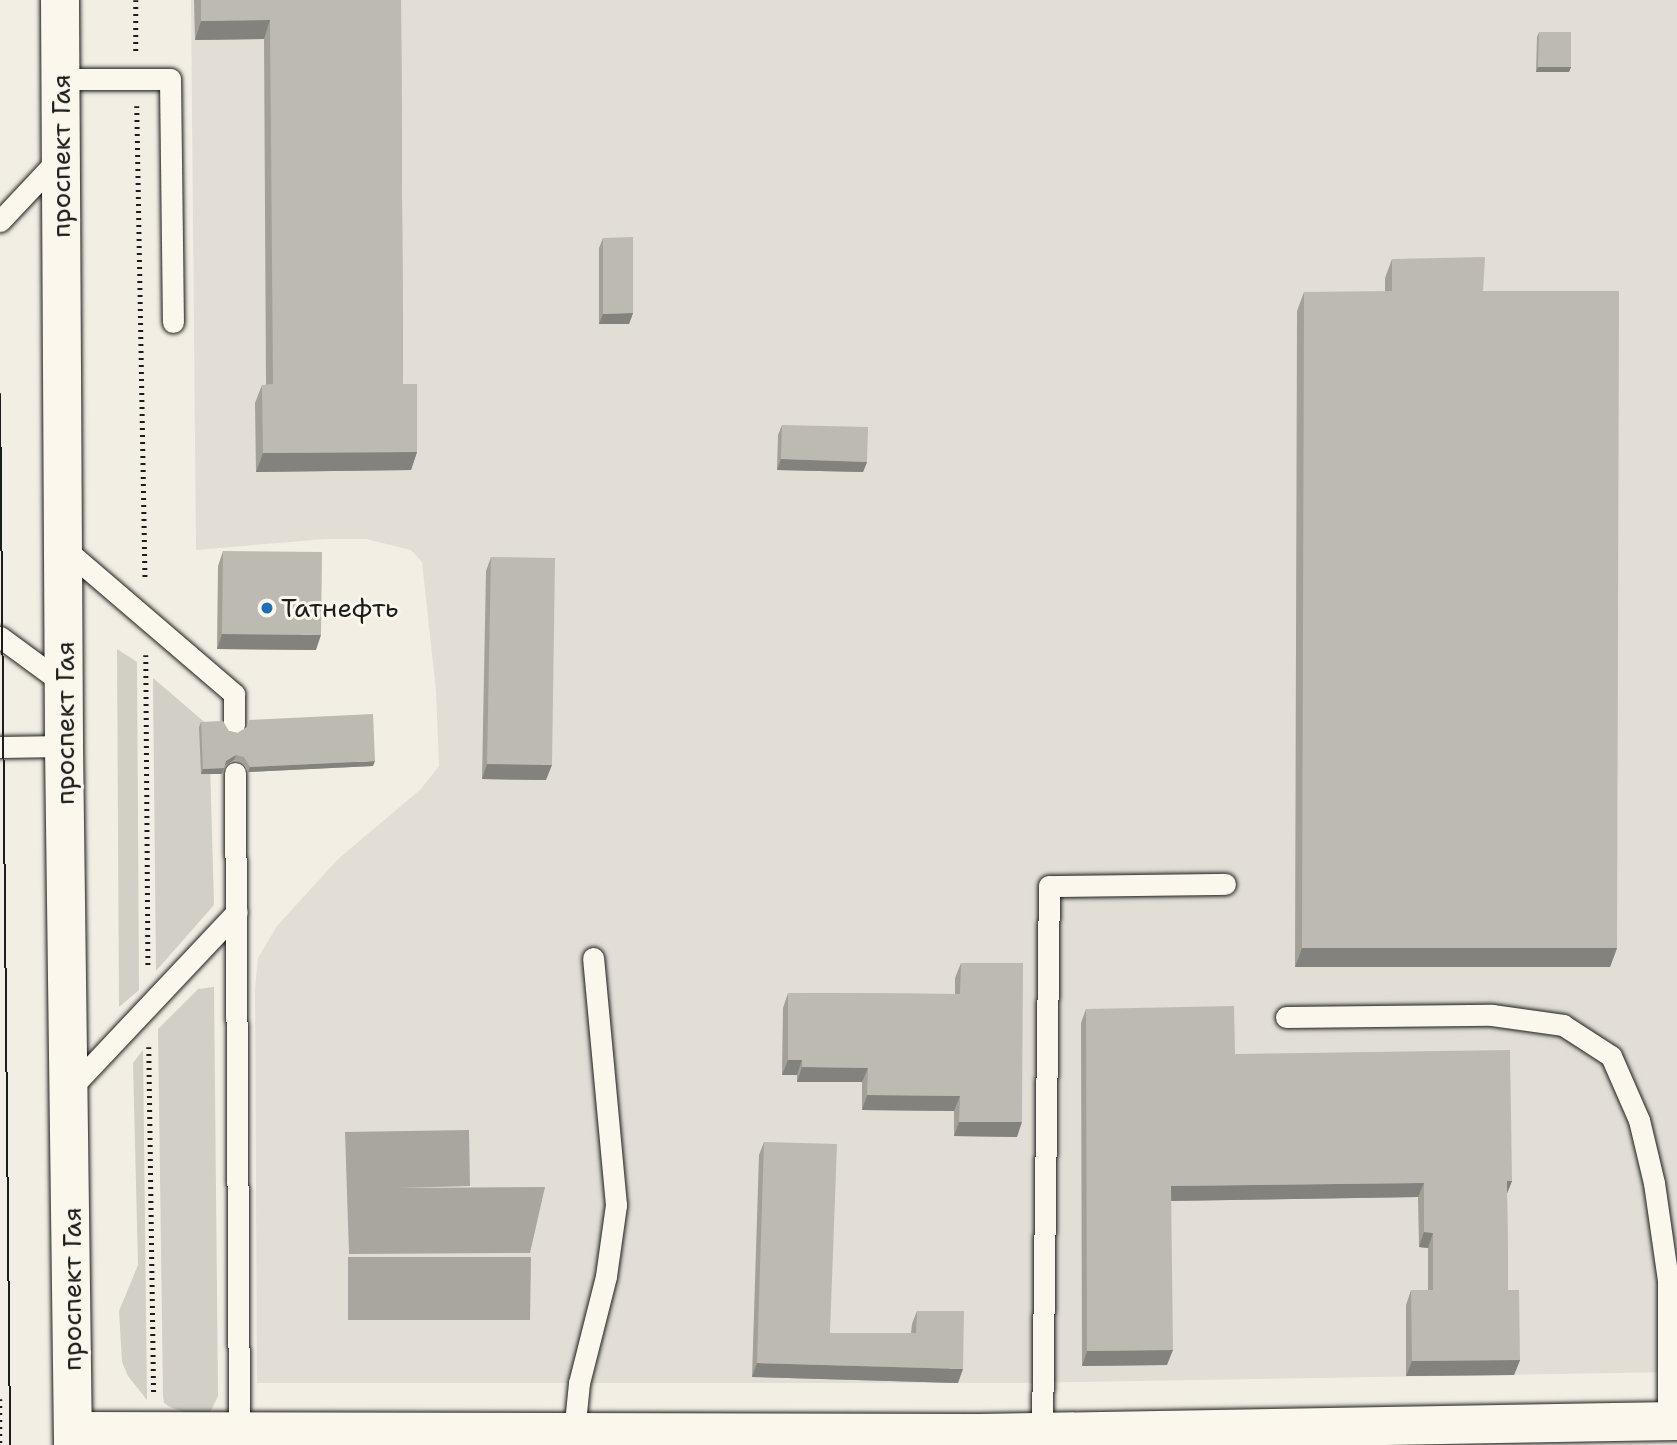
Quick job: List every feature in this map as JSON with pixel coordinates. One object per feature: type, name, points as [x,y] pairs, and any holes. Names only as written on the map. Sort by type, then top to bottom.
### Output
[{"type":"street","name":"проспект Гая","points":[[60,0],[64,746],[73,1438]]},
{"type":"street","points":[[73,1438],[239,1433],[574,1433],[981,1439],[1042,1432],[1126,1438],[1672,1421]]},
{"type":"lane","points":[[61,79],[170,79],[173,323]]},
{"type":"lane","points":[[0,221],[61,156]]},
{"type":"lane","points":[[65,549],[234,694],[234,725]]},
{"type":"lane","points":[[0,637],[65,684]]},
{"type":"lane","points":[[0,747],[64,746]]},
{"type":"lane","points":[[235,773],[239,1433]]},
{"type":"lane","points":[[1042,1432],[1049,886],[1225,884]]},
{"type":"lane","points":[[70,1089],[237,912]]},
{"type":"lane","points":[[574,1433],[579,1382],[606,1276],[616,1205],[593,958]]},
{"type":"lane","points":[[1286,1017],[1492,1015],[1563,1025],[1611,1056],[1639,1120],[1654,1182],[1668,1280],[1672,1421]]},
{"type":"path","points":[[136,0],[149,1006],[177,1436]]},
{"type":"path","points":[[0,1399],[0,1445]]},
{"type":"shaded area","points":[[191,0],[1677,0],[1677,1372],[1018,1383],[257,1383],[255,989],[258,958],[277,926],[338,859],[421,789],[439,766],[436,691],[422,562],[411,550],[366,539],[326,539],[196,550]]},
{"type":"shaded area","points":[[117,649],[137,662],[139,990],[119,1007]]},
{"type":"shaded area","points":[[153,678],[209,726],[214,905],[156,971]]},
{"type":"shaded area","points":[[214,987],[218,1396],[209,1415],[198,1417],[170,1407],[164,1403],[163,1395],[158,1029],[198,989]]},
{"type":"shaded area","points":[[143,1050],[147,1400],[128,1376],[122,1362],[119,1311],[138,1265],[133,1063]]},
{"type":"shaded area","points":[[469,1130],[470,1186],[400,1188],[545,1187],[530,1253],[349,1254],[345,1132]]},
{"type":"shaded area","points":[[348,1257],[531,1257],[530,1320],[348,1320]]},
{"type":"building","points":[[201,0],[401,0],[403,384],[417,384],[417,452],[263,453],[262,385],[273,384],[270,20],[201,21]]},
{"type":"building","points":[[1539,32],[1571,32],[1571,67],[1538,67]]},
{"type":"building","points":[[633,237],[633,313],[603,314],[603,238]]},
{"type":"building","points":[[1485,257],[1483,291],[1619,291],[1617,948],[1302,948],[1304,292],[1392,291],[1392,259]]},
{"type":"building","points":[[782,425],[868,427],[867,462],[781,459]]},
{"type":"building","name":"Татнефть","points":[[223,551],[322,552],[321,635],[222,634]]},
{"type":"building","points":[[491,557],[555,558],[552,765],[487,764]]},
{"type":"building","points":[[373,714],[375,761],[250,767],[244,757],[236,755],[226,761],[224,768],[203,769],[201,722],[223,721],[229,731],[237,733],[247,727],[249,720]]},
{"type":"building","points":[[961,963],[1023,963],[1022,1122],[959,1122],[960,1096],[867,1095],[868,1068],[802,1067],[802,1060],[788,1060],[788,993],[960,994]]},
{"type":"building","points":[[1234,1006],[1235,1054],[1510,1050],[1512,1181],[1507,1181],[1508,1290],[1519,1290],[1520,1360],[1412,1361],[1411,1290],[1433,1290],[1433,1233],[1424,1232],[1424,1183],[1171,1186],[1173,1350],[1087,1351],[1086,1009]]},
{"type":"building","points":[[764,1142],[837,1144],[830,1333],[916,1333],[917,1311],[964,1311],[963,1369],[757,1363]]},
{"type":"tram line","points":[[0,394],[10,1445]]},
{"type":"place","name":"Татнефть","points":[[267,608]]}]
